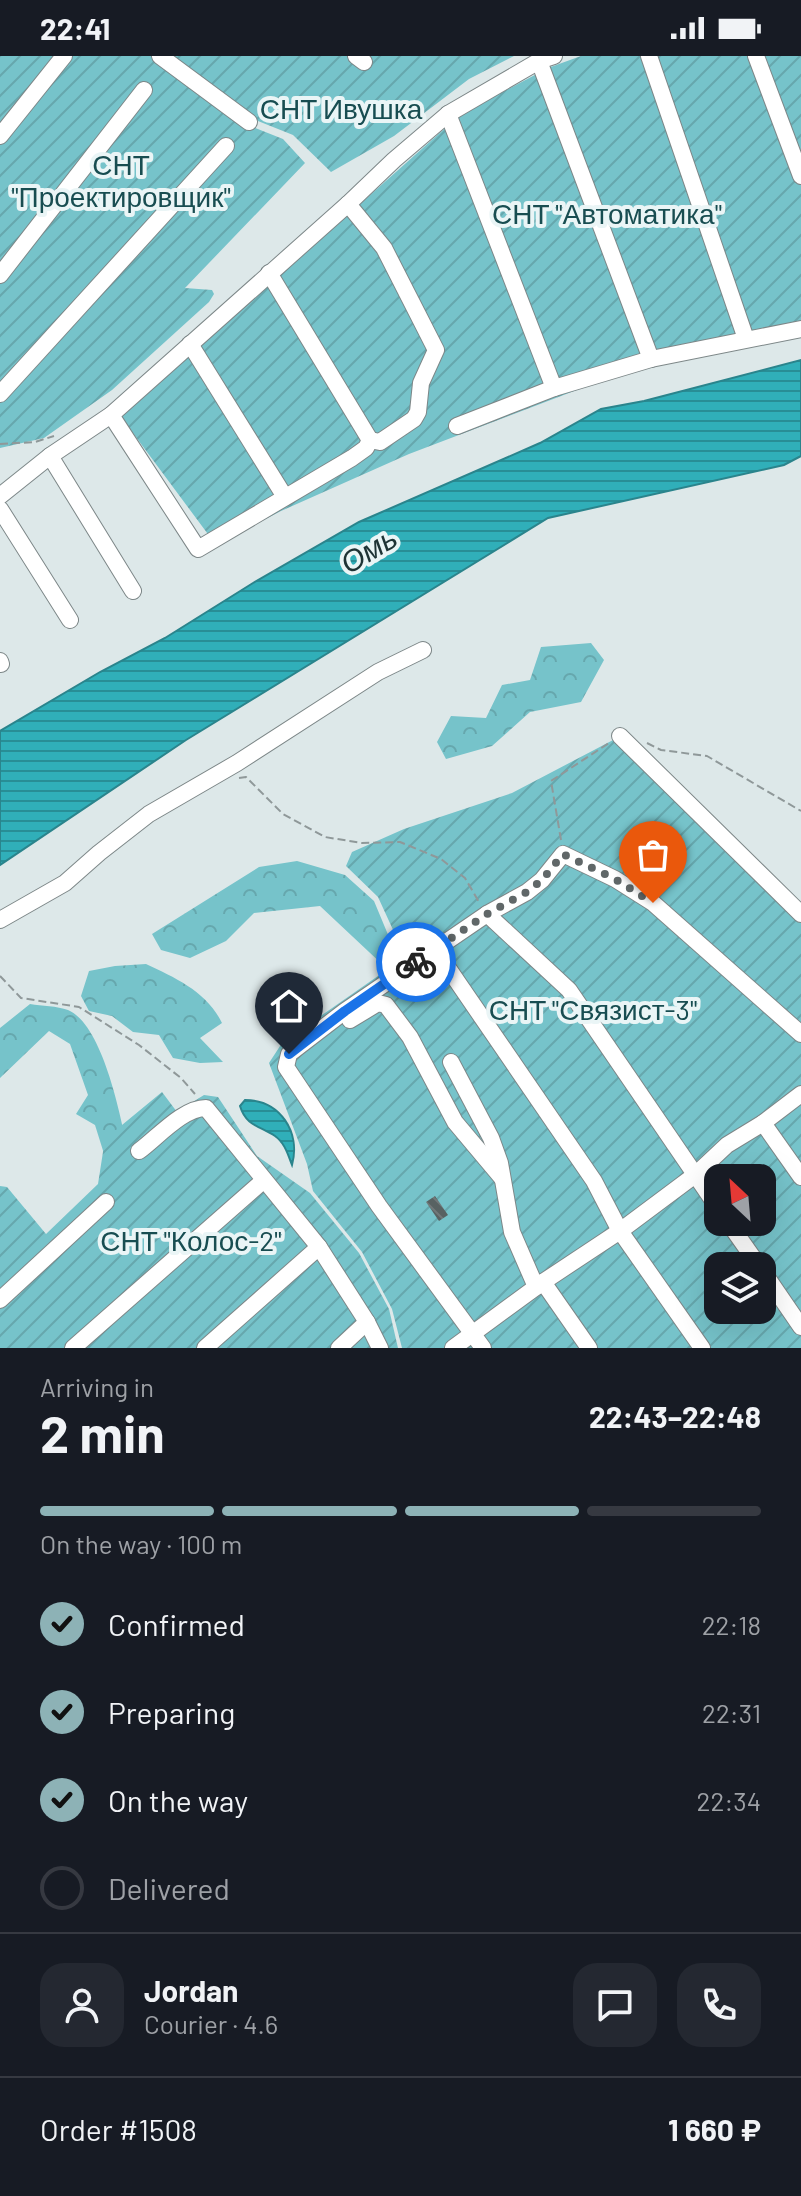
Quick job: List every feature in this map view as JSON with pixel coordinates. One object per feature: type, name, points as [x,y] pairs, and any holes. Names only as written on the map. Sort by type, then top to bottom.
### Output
[{"type":"street","points":[[0,136],[64,56]]},
{"type":"street","points":[[160,56],[249,122]]},
{"type":"street","points":[[649,56],[746,339]]},
{"type":"street","points":[[756,56],[801,176]]},
{"type":"street","points":[[0,496],[50,456],[111,415],[448,114],[547,59],[651,359]]},
{"type":"street","points":[[0,275],[144,90]]},
{"type":"street","points":[[448,114],[554,388]]},
{"type":"street","points":[[0,394],[226,146]]},
{"type":"street","points":[[269,273],[370,440],[380,442],[414,419],[418,412],[421,383],[436,350],[384,248],[348,204]]},
{"type":"street","points":[[457,426],[554,388],[651,359],[801,329]]},
{"type":"street","points":[[190,344],[285,497]]},
{"type":"street","points":[[111,415],[198,549],[352,458],[366,448],[370,440]]},
{"type":"street","points":[[50,456],[133,591]]},
{"type":"street","points":[[0,509],[70,620]]},
{"type":"street","points":[[0,920],[65,883],[149,814],[317,713],[365,680],[423,650]]},
{"type":"street","points":[[620,736],[801,914]]},
{"type":"street","points":[[483,1348],[379,1206],[286,1067],[289,1054],[435,949],[527,892],[542,880],[563,854],[615,879],[653,903],[801,1034]]},
{"type":"street","points":[[487,914],[569,990],[704,1188]]},
{"type":"street","points":[[435,949],[594,1181],[620,1231],[702,1348]]},
{"type":"street","points":[[316,1033],[329,1031],[378,1003],[386,1005],[410,1037],[455,1122],[502,1178]]},
{"type":"street","points":[[451,1062],[491,1138],[512,1232],[540,1285],[589,1348]]},
{"type":"street","points":[[453,1348],[620,1231],[695,1175],[727,1145],[801,1094]]},
{"type":"street","points":[[139,1151],[186,1115],[198,1108],[206,1108],[319,1247],[380,1348]]},
{"type":"street","points":[[763,1123],[801,1177]]},
{"type":"street","points":[[73,1348],[264,1180]]},
{"type":"street","points":[[0,1300],[106,1202]]},
{"type":"street","points":[[205,1348],[319,1247]]},
{"type":"street","points":[[776,1290],[801,1327]]},
{"type":"street","points":[[339,1348],[367,1322]]},
{"type":"path","points":[[0,444],[35,442],[59,434]]},
{"type":"path","points":[[234,778],[246,777],[283,814],[325,837],[362,843],[400,842],[441,859],[465,878],[487,914]]},
{"type":"path","points":[[0,976],[21,998],[79,1007],[139,1045],[181,1078],[206,1108]]},
{"type":"green space","name":"СНТ \"Проектировщик\"","points":[[0,56],[154,56],[250,126],[283,139],[305,163],[185,288],[212,290],[214,294],[209,302],[112,390],[44,438],[0,448]]},
{"type":"green space","name":"СНТ Ивушка","points":[[171,56],[514,56],[469,79],[394,136],[331,172],[293,135],[258,121]]},
{"type":"green space","name":"СНТ \"Автоматика\"","points":[[581,56],[801,56],[801,330],[652,362],[409,454],[281,511],[216,545],[121,417],[461,114],[548,68]]},
{"type":"green space","points":[[591,643],[604,660],[581,702],[530,712],[492,746],[446,759],[437,742],[451,716],[486,718],[502,685],[530,680],[541,647]]},
{"type":"green space","name":"СНТ \"Связист-3\"","points":[[615,739],[801,911],[801,1348],[402,1348],[392,1309],[362,1252],[313,1191],[307,1164],[269,1063],[282,1043],[388,969],[394,932],[378,897],[346,866],[352,852],[404,829],[512,793]]},
{"type":"green space","points":[[297,861],[345,875],[374,901],[389,937],[385,967],[320,906],[254,913],[226,941],[190,958],[161,950],[152,934],[259,867]]},
{"type":"green space","points":[[146,964],[190,987],[216,1012],[222,1023],[200,1038],[223,1062],[200,1063],[173,1058],[159,1035],[133,1032],[112,1016],[89,1011],[81,996],[89,971]]},
{"type":"green space","points":[[30,1004],[68,1010],[80,1019],[91,1034],[108,1074],[128,1152],[105,1157],[95,1125],[76,1114],[88,1095],[70,1044],[49,1031],[0,1078],[0,1028]]},
{"type":"green space","name":"СНТ \"Колос-2\"","points":[[162,1092],[177,1112],[204,1095],[218,1097],[257,1156],[310,1193],[359,1253],[389,1309],[398,1348],[0,1348],[0,1186],[7,1187],[46,1234],[98,1184],[105,1139]]},
{"type":"water","name":"Омь","points":[[801,360],[801,456],[784,465],[548,518],[186,740],[0,865],[0,731],[165,638],[359,522],[540,443],[601,409],[644,401]]},
{"type":"water","points":[[245,1100],[268,1106],[285,1120],[293,1141],[292,1165],[278,1139],[246,1118],[240,1106]]},
{"type":"building","points":[[435,1196],[448,1215],[439,1221],[426,1202]]},
{"type":"way so far","points":[[416,962],[487,914],[527,892],[542,880],[563,854],[615,879],[653,903]]},
{"type":"route","points":[[289,1054],[416,962]]}]
